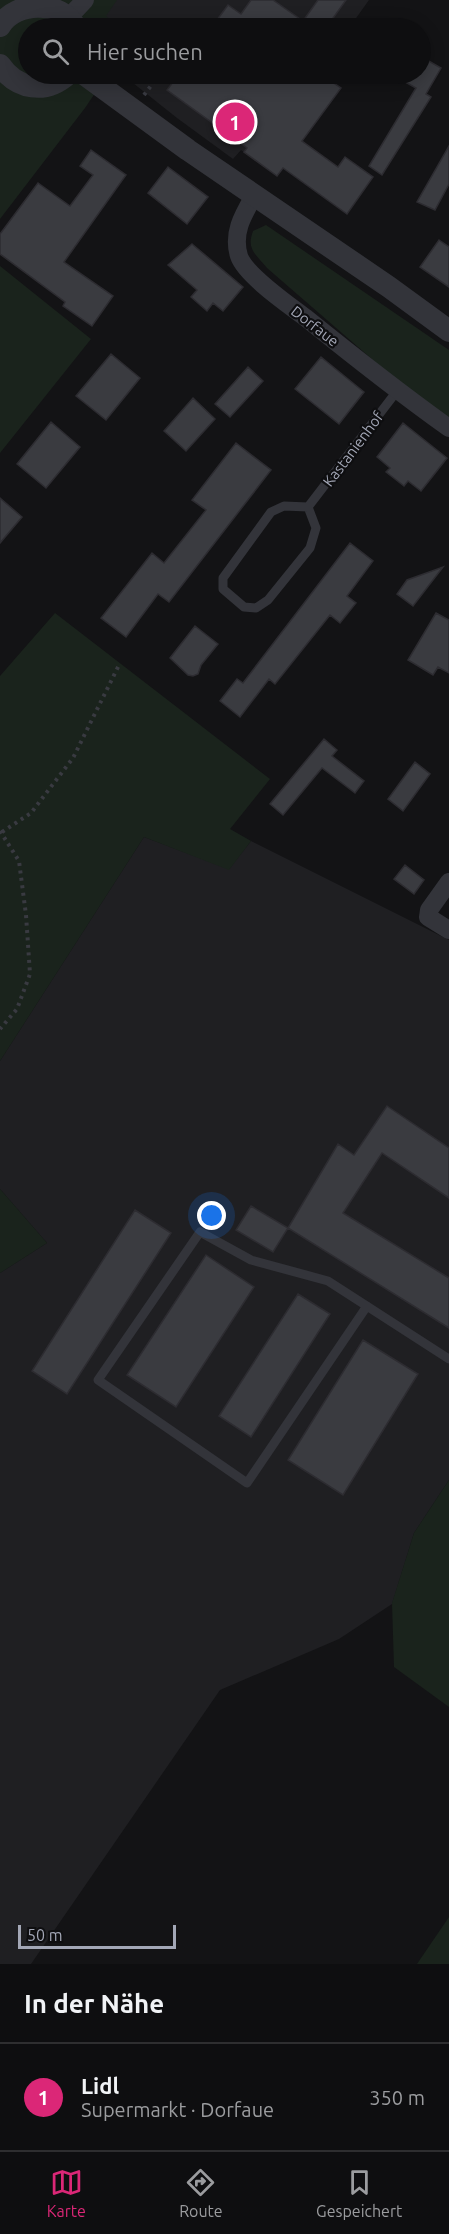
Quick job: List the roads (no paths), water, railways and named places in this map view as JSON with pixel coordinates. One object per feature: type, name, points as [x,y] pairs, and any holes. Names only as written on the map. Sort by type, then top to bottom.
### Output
[{"type":"street","points":[[75,18],[85,0]]},
{"type":"street","points":[[0,26],[18,3],[46,4],[62,11],[68,18]]},
{"type":"street","points":[[0,65],[11,78],[18,81]]},
{"type":"street","points":[[24,84],[45,87],[52,84]]},
{"type":"street","points":[[98,84],[449,331]]},
{"type":"street","name":"Dorfaue","points":[[254,196],[239,224],[236,240],[240,258],[266,287],[397,391],[449,428]]},
{"type":"street","points":[[449,882],[429,910],[428,916],[449,930]]},
{"type":"lane","name":"Kastanienhof","points":[[308,507],[397,391]]},
{"type":"lane","points":[[284,506],[308,507],[316,528],[310,548],[268,600],[256,608],[244,607],[223,590],[223,578],[266,517],[284,506]]},
{"type":"lane","points":[[367,1306],[247,1483],[98,1380],[200,1232],[252,1260],[328,1281],[367,1306],[449,1359]]},
{"type":"place","name":"Lidl","points":[[235,122]]}]
